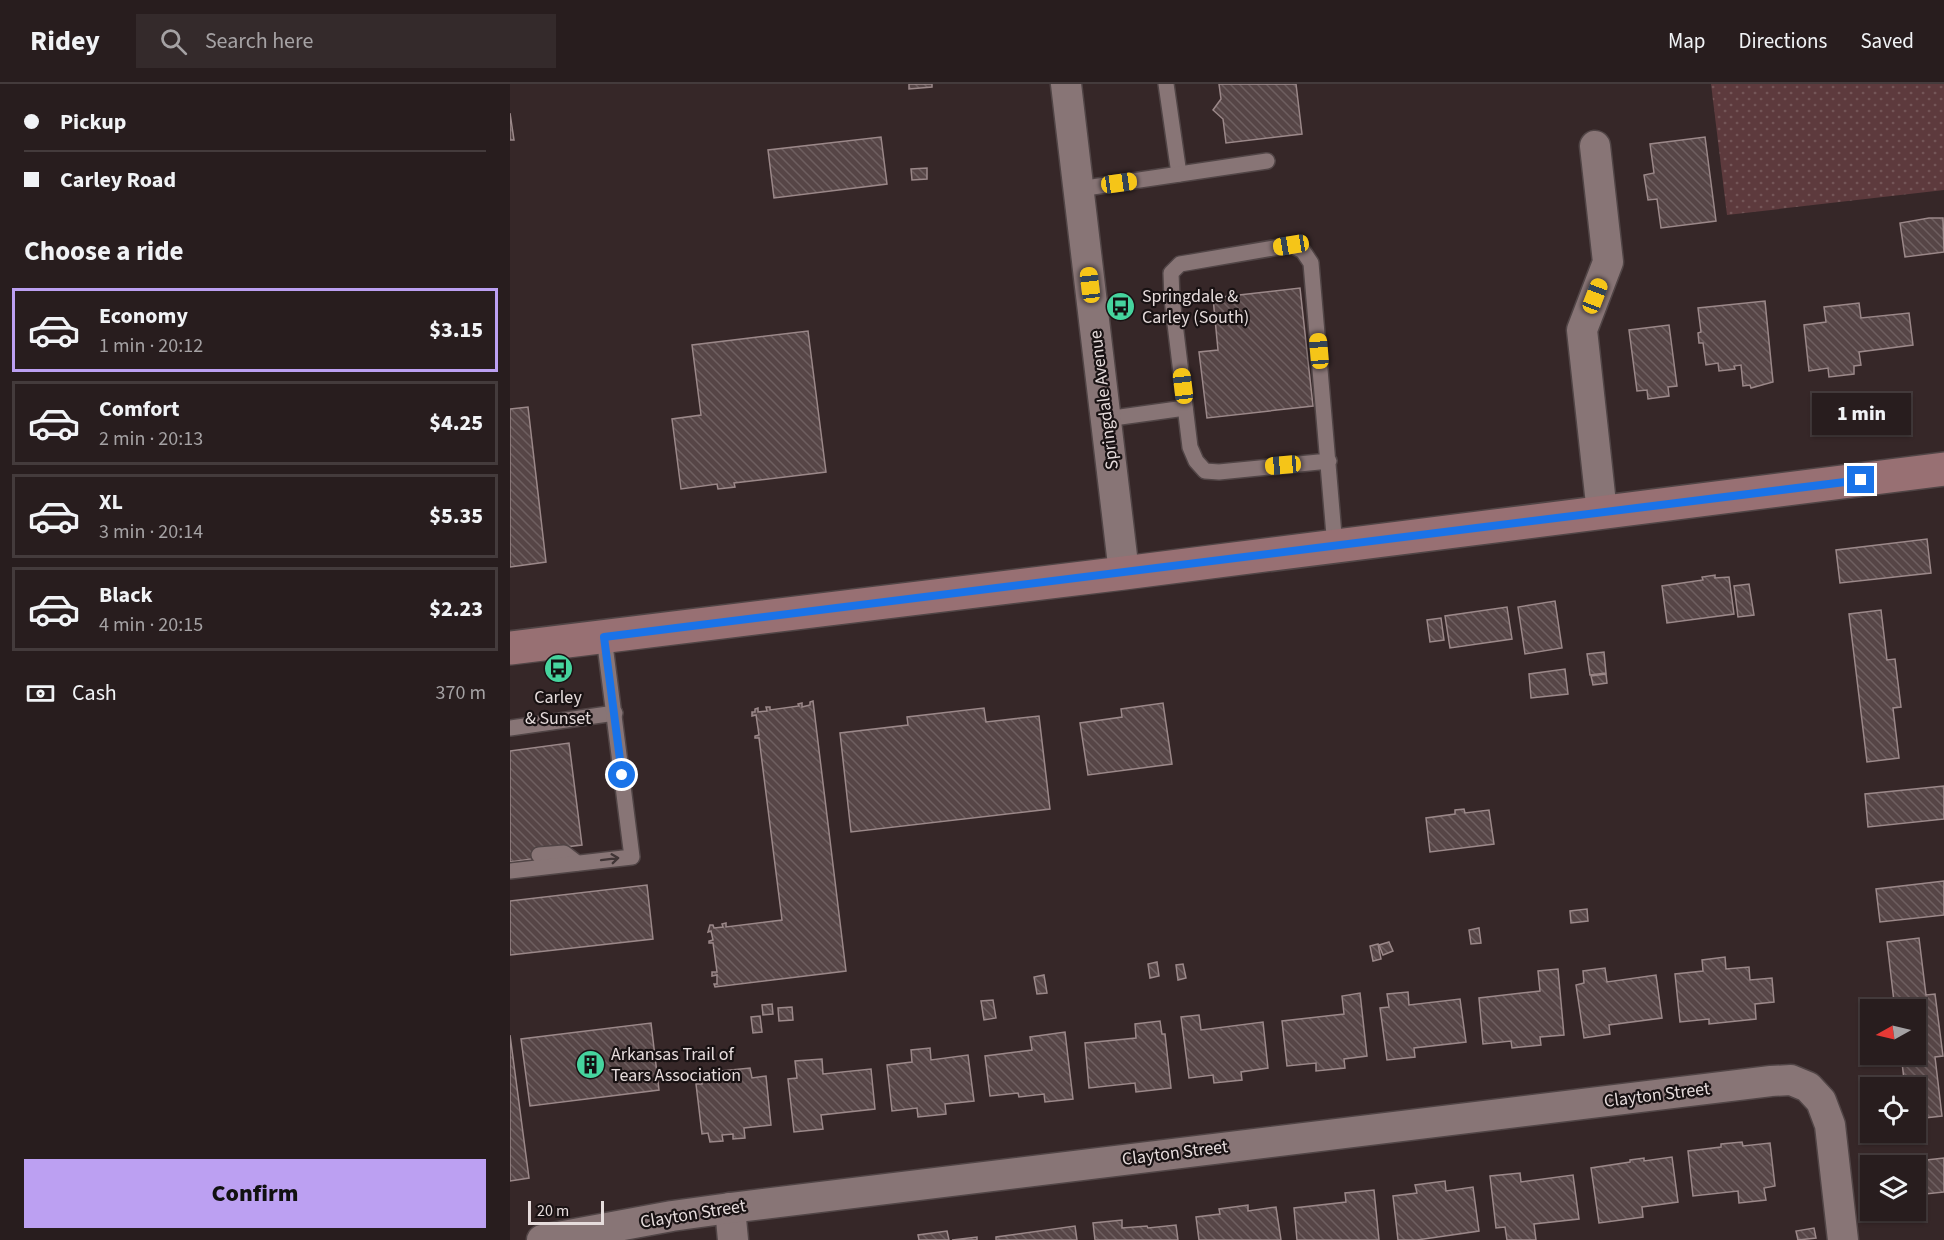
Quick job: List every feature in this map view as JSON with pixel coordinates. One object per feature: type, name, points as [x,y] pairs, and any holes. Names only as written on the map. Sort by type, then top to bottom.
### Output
[{"type":"street","name":"Springdale Avenue","points":[[1066,84],[1124,573]]},
{"type":"street","points":[[1595,146],[1608,262],[1582,330],[1602,513]]},
{"type":"street","points":[[510,648],[1335,547],[1944,469]]},
{"type":"street","name":"Clayton Street","points":[[542,1240],[672,1216],[730,1208],[1791,1080],[1808,1087],[1821,1101],[1830,1125],[1843,1240]]},
{"type":"street","points":[[730,1208],[734,1240]]},
{"type":"lane","points":[[1166,84],[1179,174]]},
{"type":"lane","points":[[1079,189],[1267,161]]},
{"type":"lane","points":[[1329,461],[1219,472],[1205,471],[1197,461],[1190,447],[1172,299],[1171,273],[1180,264],[1291,245],[1303,251],[1311,263],[1329,461],[1335,547]]},
{"type":"lane","points":[[1106,419],[1185,408]]},
{"type":"lane","points":[[510,871],[632,857],[604,637]]},
{"type":"lane","points":[[510,728],[615,713]]},
{"type":"lane","points":[[539,855],[564,853],[577,863]]},
{"type":"shaded area","points":[[1711,84],[1944,84],[1944,190],[1727,215]]},
{"type":"building","points":[[909,84],[932,84],[932,87],[909,89]]},
{"type":"building","points":[[1219,84],[1296,84],[1302,134],[1226,143],[1223,119],[1213,110],[1221,99]]},
{"type":"building","points":[[510,113],[514,140],[510,140]]},
{"type":"building","points":[[881,137],[887,184],[774,198],[768,150]]},
{"type":"building","points":[[1705,137],[1716,221],[1661,228],[1657,199],[1648,200],[1644,175],[1654,173],[1650,144]]},
{"type":"building","points":[[927,168],[927,179],[912,180],[911,169]]},
{"type":"building","points":[[1943,218],[1944,252],[1905,257],[1900,223]]},
{"type":"building","points":[[1300,288],[1313,406],[1207,418],[1199,352],[1218,350],[1213,298]]},
{"type":"building","points":[[1765,301],[1773,382],[1751,388],[1750,385],[1743,386],[1741,365],[1734,366],[1735,369],[1719,371],[1718,363],[1706,365],[1703,343],[1699,343],[1698,333],[1701,332],[1698,308]]},
{"type":"building","points":[[1859,303],[1861,318],[1909,313],[1913,345],[1859,352],[1861,365],[1854,366],[1854,374],[1829,377],[1828,368],[1809,371],[1804,325],[1826,322],[1824,307]]},
{"type":"building","points":[[1669,325],[1677,386],[1668,387],[1669,396],[1648,399],[1647,390],[1637,391],[1629,330]]},
{"type":"building","points":[[808,331],[826,472],[734,483],[735,487],[718,489],[717,484],[681,489],[672,419],[701,415],[692,345]]},
{"type":"building","points":[[528,407],[546,562],[510,567],[510,409]]},
{"type":"building","points":[[1927,539],[1931,573],[1840,583],[1836,550]]},
{"type":"building","points":[[1715,575],[1715,578],[1729,577],[1734,614],[1667,623],[1662,586],[1703,580],[1702,577]]},
{"type":"building","points":[[1749,584],[1754,615],[1738,617],[1734,586]]},
{"type":"building","points":[[1555,601],[1562,648],[1525,654],[1518,607]]},
{"type":"building","points":[[1507,607],[1512,639],[1450,648],[1445,616]]},
{"type":"building","points":[[1881,610],[1887,660],[1895,659],[1901,707],[1893,708],[1899,758],[1867,762],[1849,614]]},
{"type":"building","points":[[1441,618],[1444,640],[1430,642],[1427,620]]},
{"type":"building","points":[[1604,652],[1606,673],[1590,675],[1587,654]]},
{"type":"building","points":[[1565,669],[1568,694],[1531,698],[1529,674]]},
{"type":"building","points":[[1606,674],[1607,683],[1593,685],[1591,676]]},
{"type":"building","points":[[813,701],[846,971],[715,987],[717,975],[712,976],[712,972],[717,972],[713,943],[709,943],[713,940],[711,931],[708,932],[710,925],[714,928],[723,927],[722,924],[726,923],[726,927],[782,920],[759,738],[755,738],[759,735],[756,715],[752,716],[752,712],[758,708],[758,712],[767,711],[766,707],[770,707],[770,710],[799,706],[798,704],[802,703],[802,707],[810,705]]},
{"type":"building","points":[[1163,703],[1172,764],[1088,775],[1080,723],[1122,717],[1121,709]]},
{"type":"building","points":[[984,708],[986,722],[1039,716],[1050,809],[851,832],[840,733],[908,725],[907,717]]},
{"type":"building","points":[[569,743],[582,845],[538,850],[539,858],[510,862],[510,751]]},
{"type":"building","points":[[1944,786],[1944,819],[1868,827],[1865,794]]},
{"type":"building","points":[[1464,809],[1465,813],[1489,810],[1494,844],[1430,852],[1426,818],[1455,814],[1455,810]]},
{"type":"building","points":[[1944,881],[1944,915],[1880,922],[1876,889]]},
{"type":"building","points":[[647,885],[653,939],[510,955],[510,901]]},
{"type":"building","points":[[1587,909],[1588,921],[1571,923],[1570,911]]},
{"type":"building","points":[[1479,928],[1481,943],[1471,944],[1469,930]]},
{"type":"building","points":[[1919,938],[1926,995],[1935,994],[1943,1056],[1935,1057],[1942,1116],[1926,1118],[1926,1077],[1904,1077],[1902,1065],[1926,1065],[1926,999],[1894,999],[1887,942]]},
{"type":"building","points":[[1389,942],[1393,951],[1383,955],[1379,945]]},
{"type":"building","points":[[1378,944],[1381,959],[1373,961],[1370,946]]},
{"type":"building","points":[[1725,957],[1726,969],[1749,967],[1750,980],[1772,978],[1774,1002],[1755,1004],[1756,1019],[1709,1024],[1709,1019],[1680,1022],[1675,974],[1703,971],[1702,960]]},
{"type":"building","points":[[1157,962],[1159,976],[1150,978],[1148,964]]},
{"type":"building","points":[[1183,964],[1186,978],[1178,980],[1176,965]]},
{"type":"building","points":[[1605,968],[1607,982],[1656,975],[1662,1018],[1609,1025],[1610,1034],[1584,1038],[1576,985],[1584,983],[1583,971]]},
{"type":"building","points":[[1558,969],[1564,1035],[1540,1037],[1541,1045],[1512,1048],[1511,1041],[1483,1044],[1479,998],[1540,991],[1538,971]]},
{"type":"building","points":[[1044,975],[1047,993],[1037,994],[1034,977]]},
{"type":"building","points":[[1408,992],[1409,1005],[1460,999],[1466,1042],[1414,1048],[1415,1057],[1387,1060],[1380,1008],[1389,1007],[1387,994]]},
{"type":"building","points":[[1360,993],[1367,1056],[1344,1059],[1345,1068],[1316,1071],[1316,1063],[1287,1066],[1282,1021],[1344,1014],[1342,996]]},
{"type":"building","points":[[993,1000],[996,1018],[984,1020],[981,1001]]},
{"type":"building","points":[[772,1004],[773,1014],[763,1015],[762,1005]]},
{"type":"building","points":[[792,1007],[793,1020],[779,1021],[778,1008]]},
{"type":"building","points":[[1199,1015],[1201,1030],[1263,1022],[1268,1068],[1241,1072],[1242,1080],[1214,1083],[1213,1075],[1189,1078],[1181,1017]]},
{"type":"building","points":[[760,1016],[762,1032],[753,1033],[751,1017]]},
{"type":"building","points":[[1160,1021],[1162,1034],[1165,1034],[1171,1088],[1136,1092],[1135,1083],[1089,1088],[1085,1043],[1136,1038],[1135,1024]]},
{"type":"building","name":"Arkansas Trail of Tears Association","points":[[651,1023],[659,1090],[530,1106],[521,1039]]},
{"type":"building","points":[[1065,1032],[1073,1099],[1045,1102],[1044,1094],[1019,1097],[1018,1093],[990,1096],[985,1056],[1032,1050],[1030,1037]]},
{"type":"building","points":[[510,1035],[529,1178],[510,1181]]},
{"type":"building","points":[[930,1048],[931,1060],[968,1055],[974,1101],[945,1104],[946,1114],[918,1117],[917,1108],[892,1111],[887,1065],[912,1062],[911,1050]]},
{"type":"building","points":[[822,1059],[823,1074],[871,1069],[875,1109],[821,1115],[823,1129],[794,1132],[788,1079],[797,1078],[795,1061]]},
{"type":"building","points":[[750,1068],[752,1078],[766,1076],[771,1125],[744,1128],[745,1138],[733,1139],[733,1134],[722,1135],[723,1141],[710,1142],[708,1133],[702,1134],[696,1084],[702,1084],[701,1073]]},
{"type":"building","points":[[1742,1142],[1743,1146],[1770,1143],[1775,1186],[1764,1188],[1766,1200],[1739,1203],[1738,1191],[1693,1196],[1688,1151]]},
{"type":"building","points":[[1672,1157],[1678,1202],[1642,1207],[1643,1217],[1599,1223],[1591,1168],[1644,1158],[1644,1161]]},
{"type":"building","points":[[1944,1158],[1944,1192],[1926,1194],[1926,1160]]},
{"type":"building","points":[[1520,1173],[1521,1182],[1573,1175],[1579,1219],[1534,1224],[1536,1240],[1507,1240],[1505,1227],[1496,1228],[1490,1176]]},
{"type":"building","points":[[1445,1181],[1446,1191],[1473,1187],[1479,1231],[1417,1240],[1398,1240],[1393,1196],[1417,1193],[1415,1185]]},
{"type":"building","points":[[1374,1190],[1379,1240],[1297,1240],[1294,1208],[1346,1202],[1345,1193]]},
{"type":"building","points":[[1248,1205],[1248,1211],[1276,1207],[1281,1240],[1199,1240],[1196,1217],[1220,1214],[1219,1209]]},
{"type":"building","points":[[1122,1220],[1122,1228],[1176,1225],[1178,1240],[1095,1240],[1093,1223]]},
{"type":"building","points":[[1075,1226],[1077,1240],[996,1240],[996,1237]]},
{"type":"building","points":[[1814,1228],[1816,1238],[1798,1240],[1796,1231]]},
{"type":"building","points":[[947,1231],[949,1240],[919,1240],[918,1235]]},
{"type":"building","points":[[977,1237],[977,1240],[952,1240]]},
{"type":"place","name":"Springdale & Carley (South)","points":[[1121,306]]},
{"type":"place","name":"Carley & Sunset","points":[[558,668]]},
{"type":"place","name":"Arkansas Trail of Tears Association","points":[[590,1064]]},
{"type":"route","points":[[622,775],[604,637],[1861,480]]}]
